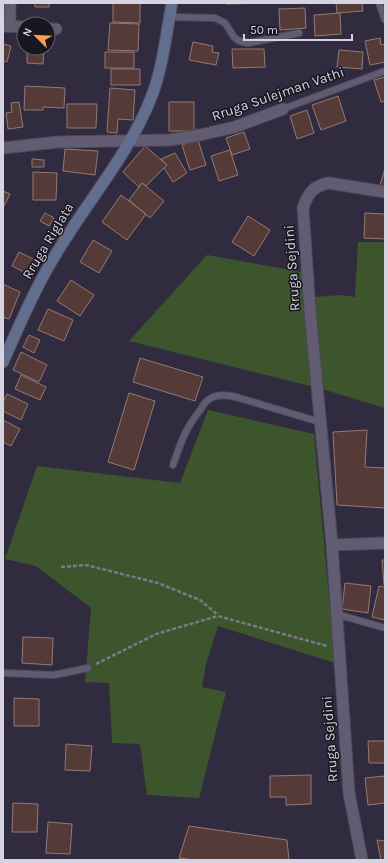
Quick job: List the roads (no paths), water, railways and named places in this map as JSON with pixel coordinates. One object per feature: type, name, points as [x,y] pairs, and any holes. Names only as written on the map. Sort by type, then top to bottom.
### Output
[{"type":"main road","name":"Rruga Riglata","points":[[4,360],[43,275],[130,141],[152,97],[159,74],[172,3]]},
{"type":"street","points":[[10,3],[6,26],[16,27]]},
{"type":"street","name":"Rruga Sulejman Vathi","points":[[3,148],[58,142],[170,140],[235,127],[283,109]]},
{"type":"street","name":"Rruga Sejdini","points":[[362,860],[349,792],[332,545],[310,311],[303,208],[306,197],[312,190],[320,185],[329,183],[385,192]]},
{"type":"street","points":[[332,545],[385,543]]},
{"type":"lane","points":[[378,3],[385,20]]},
{"type":"lane","points":[[169,18],[216,18],[225,24],[234,37],[239,41],[248,43],[299,33]]},
{"type":"lane","name":"Rruga Sulejman Vathi","points":[[283,109],[385,71]]},
{"type":"lane","points":[[173,465],[189,424],[210,399],[218,396],[228,395],[236,397],[320,422]]},
{"type":"lane","points":[[336,614],[385,628]]},
{"type":"lane","points":[[3,673],[54,675],[88,668]]}]
